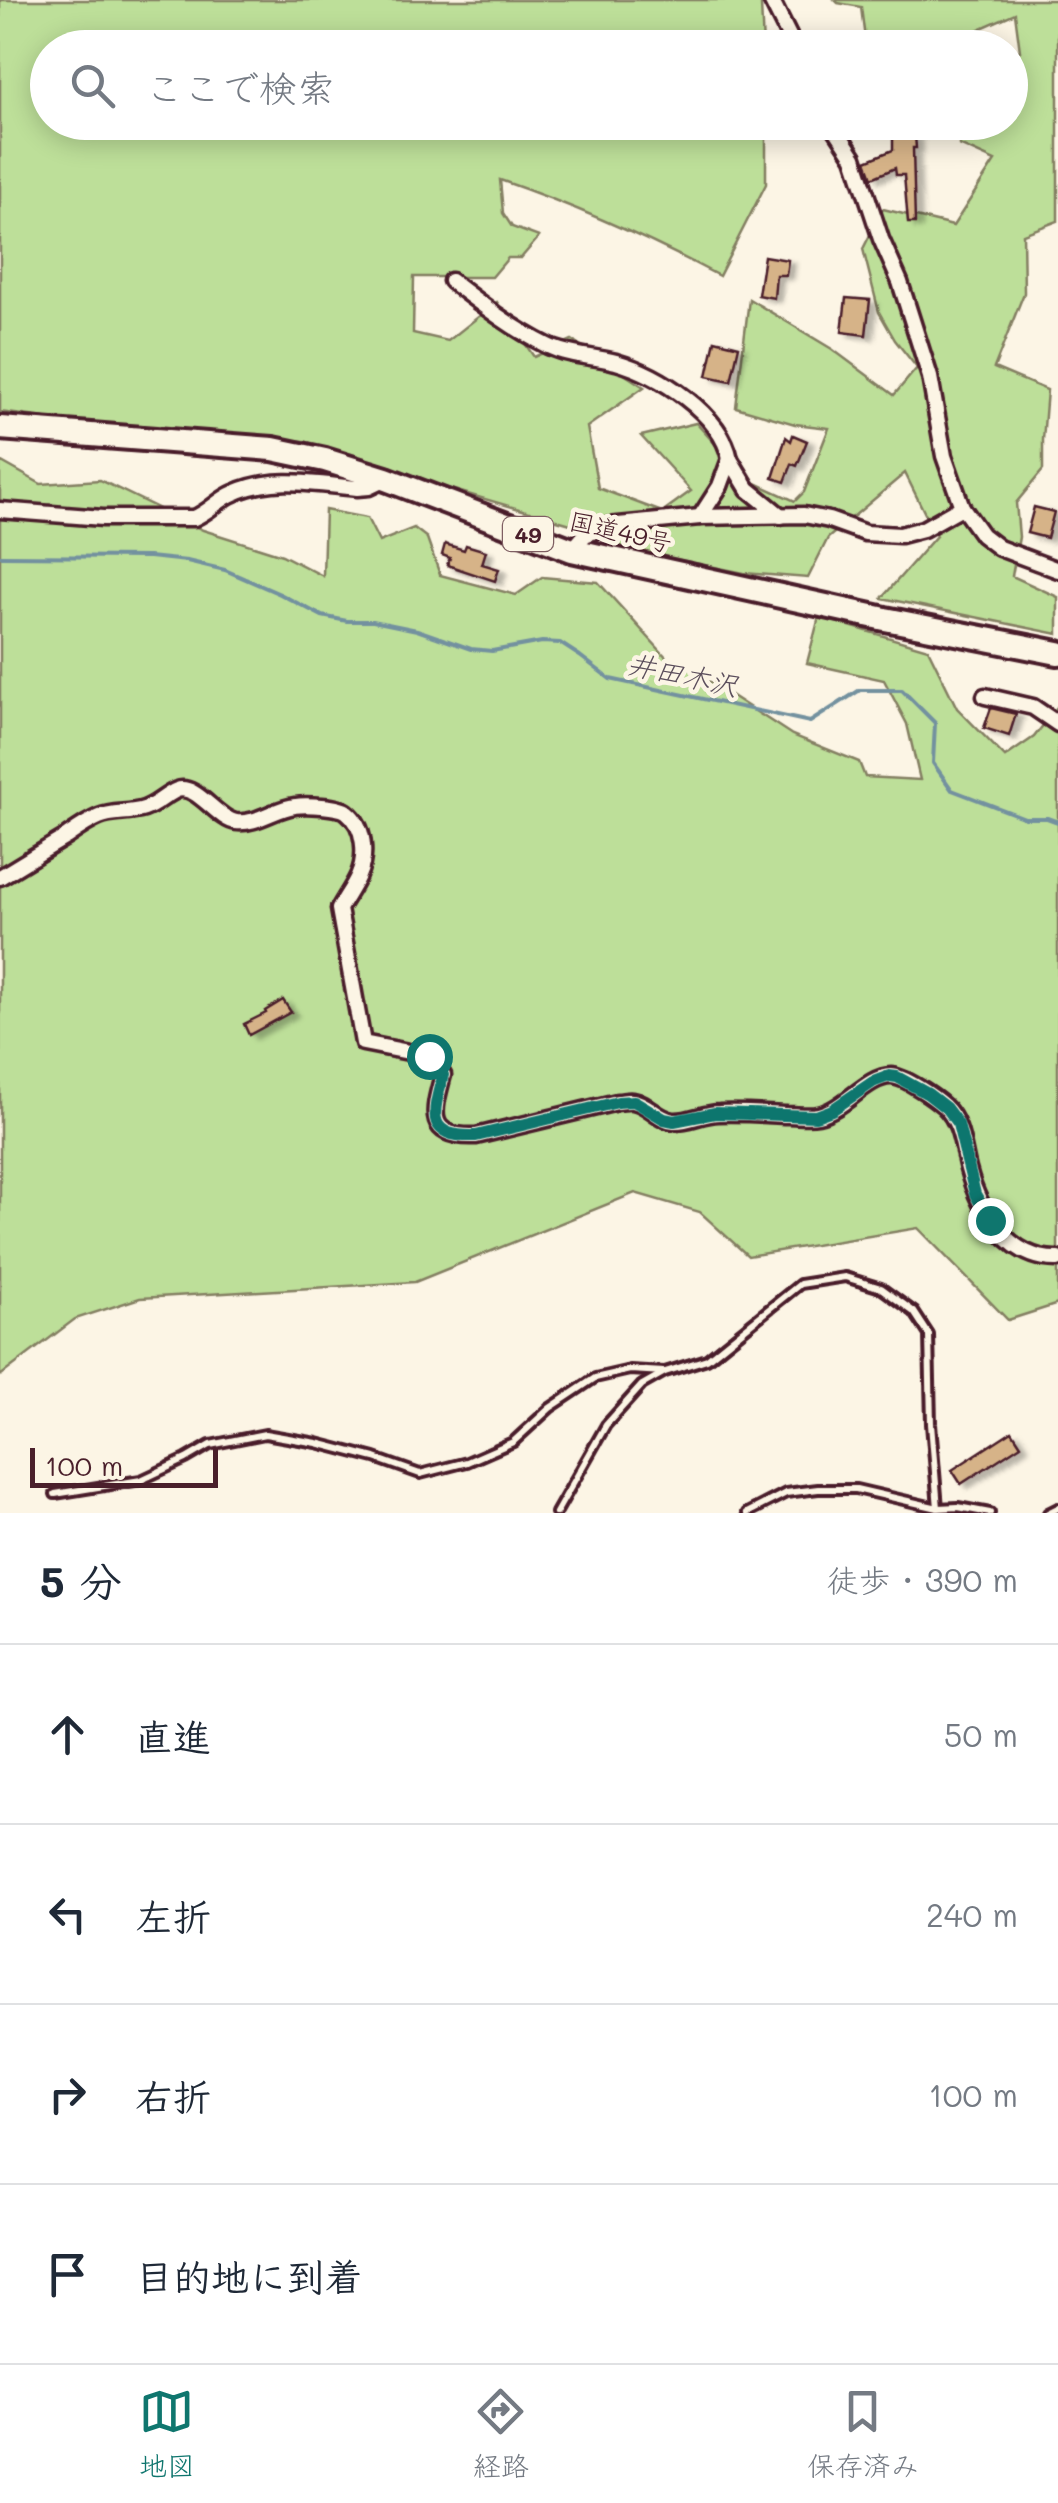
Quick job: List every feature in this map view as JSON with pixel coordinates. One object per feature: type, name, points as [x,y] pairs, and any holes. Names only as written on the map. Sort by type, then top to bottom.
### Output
[{"type":"highway","name":"国道49号","points":[[0,428],[273,449],[325,460],[386,478],[572,550],[1058,653]]},
{"type":"street","points":[[772,0],[786,30]]},
{"type":"street","points":[[842,140],[854,158],[900,282],[930,377],[944,456],[970,522],[1000,548],[1058,570]]},
{"type":"street","points":[[451,281],[486,308],[550,347],[616,362],[667,384],[702,412],[727,446],[730,459],[748,489],[781,516]]},
{"type":"street","points":[[700,517],[720,486],[730,459]]},
{"type":"street","points":[[0,510],[104,518],[194,518],[227,496],[268,482],[357,488],[386,478]]},
{"type":"street","points":[[572,550],[585,535],[608,526],[700,517],[804,515],[865,533],[900,536],[923,529],[962,506]]},
{"type":"street","points":[[985,696],[1034,708],[1058,724]]},
{"type":"street","points":[[0,878],[97,818],[156,805],[177,790],[191,791],[236,822],[297,805],[343,808],[360,830],[364,844],[358,877],[339,909],[363,1042],[429,1056],[443,1075],[434,1111],[436,1122],[447,1133],[476,1136],[634,1101],[674,1121],[715,1113],[816,1116],[832,1110],[873,1082],[897,1077],[928,1094],[958,1124],[975,1194],[990,1220],[1022,1250],[1044,1260],[1058,1259]]},
{"type":"lane","points":[[556,1513],[606,1425],[642,1385],[707,1358],[800,1284],[846,1277],[880,1288],[914,1312],[929,1334],[938,1508]]},
{"type":"lane","points":[[56,1494],[141,1480],[210,1445],[265,1434],[317,1442],[420,1474],[467,1462],[513,1442],[550,1408],[595,1378],[630,1370],[666,1372]]},
{"type":"lane","points":[[747,1513],[786,1493],[818,1489],[856,1489],[938,1508],[990,1513]]},
{"type":"lane","points":[[1048,1513],[1058,1508]]},
{"type":"green space","points":[[0,0],[765,0],[761,5],[762,30],[30,30],[30,140],[766,140],[766,184],[719,276],[611,223],[500,180],[503,213],[512,227],[539,237],[521,258],[508,258],[492,277],[414,277],[413,333],[448,341],[497,302],[534,357],[572,340],[644,387],[587,427],[598,488],[662,512],[691,491],[641,436],[696,423],[747,479],[795,501],[804,492],[829,428],[795,424],[736,407],[749,299],[832,349],[894,395],[917,368],[879,312],[863,249],[883,209],[953,226],[995,161],[959,145],[959,140],[1028,140],[1028,30],[1017,30],[1015,13],[977,30],[864,30],[861,7],[835,0],[1058,0],[1058,221],[1023,234],[1024,293],[994,368],[1047,390],[1043,470],[1016,503],[1019,537],[1012,576],[1058,597],[1058,634],[882,598],[936,536],[905,473],[828,538],[808,578],[744,573],[626,549],[574,525],[304,441],[0,412]]},
{"type":"green space","points":[[0,461],[41,484],[100,480],[203,530],[282,555],[323,576],[325,510],[367,518],[379,542],[414,528],[427,538],[440,575],[516,595],[542,577],[598,582],[669,660],[692,670],[792,735],[859,762],[865,777],[920,780],[907,724],[884,680],[807,663],[819,617],[928,649],[957,708],[1005,757],[1034,737],[1058,706],[1058,1304],[1008,1320],[918,1228],[748,1256],[700,1212],[635,1193],[415,1282],[140,1298],[75,1319],[0,1376]]},
{"type":"building","points":[[893,140],[915,140],[915,223],[908,223],[904,175],[896,175],[895,168],[872,178],[866,161],[893,150]]},
{"type":"building","points":[[764,256],[788,260],[786,275],[776,275],[774,298],[758,295]]},
{"type":"building","points":[[846,298],[870,300],[866,335],[842,332]]},
{"type":"building","points":[[715,340],[739,346],[731,381],[707,376]]},
{"type":"building","points":[[793,435],[807,441],[797,466],[792,464],[785,482],[773,478],[786,437],[791,441]]},
{"type":"building","points":[[1034,507],[1054,512],[1047,538],[1027,533]]},
{"type":"building","points":[[445,544],[486,551],[482,564],[499,569],[495,581],[447,565],[450,558],[442,555]]},
{"type":"building","points":[[991,708],[1016,714],[1009,736],[984,728]]},
{"type":"building","points":[[283,1000],[291,1012],[249,1035],[244,1024]]},
{"type":"building","points":[[1012,1431],[1021,1445],[961,1484],[952,1470]]},
{"type":"waterway","name":"井田木沢","points":[[0,556],[187,561],[225,570],[322,616],[417,630],[471,649],[492,651],[542,642],[560,643],[610,679],[810,722],[860,690],[902,690],[935,723],[933,763],[952,790],[1025,818],[1058,822]]},
{"type":"route","points":[[429,1056],[443,1075],[434,1111],[436,1122],[447,1133],[459,1137],[634,1101],[674,1121],[715,1113],[816,1116],[832,1110],[873,1082],[897,1077],[928,1094],[958,1124],[975,1194],[990,1220]]}]
